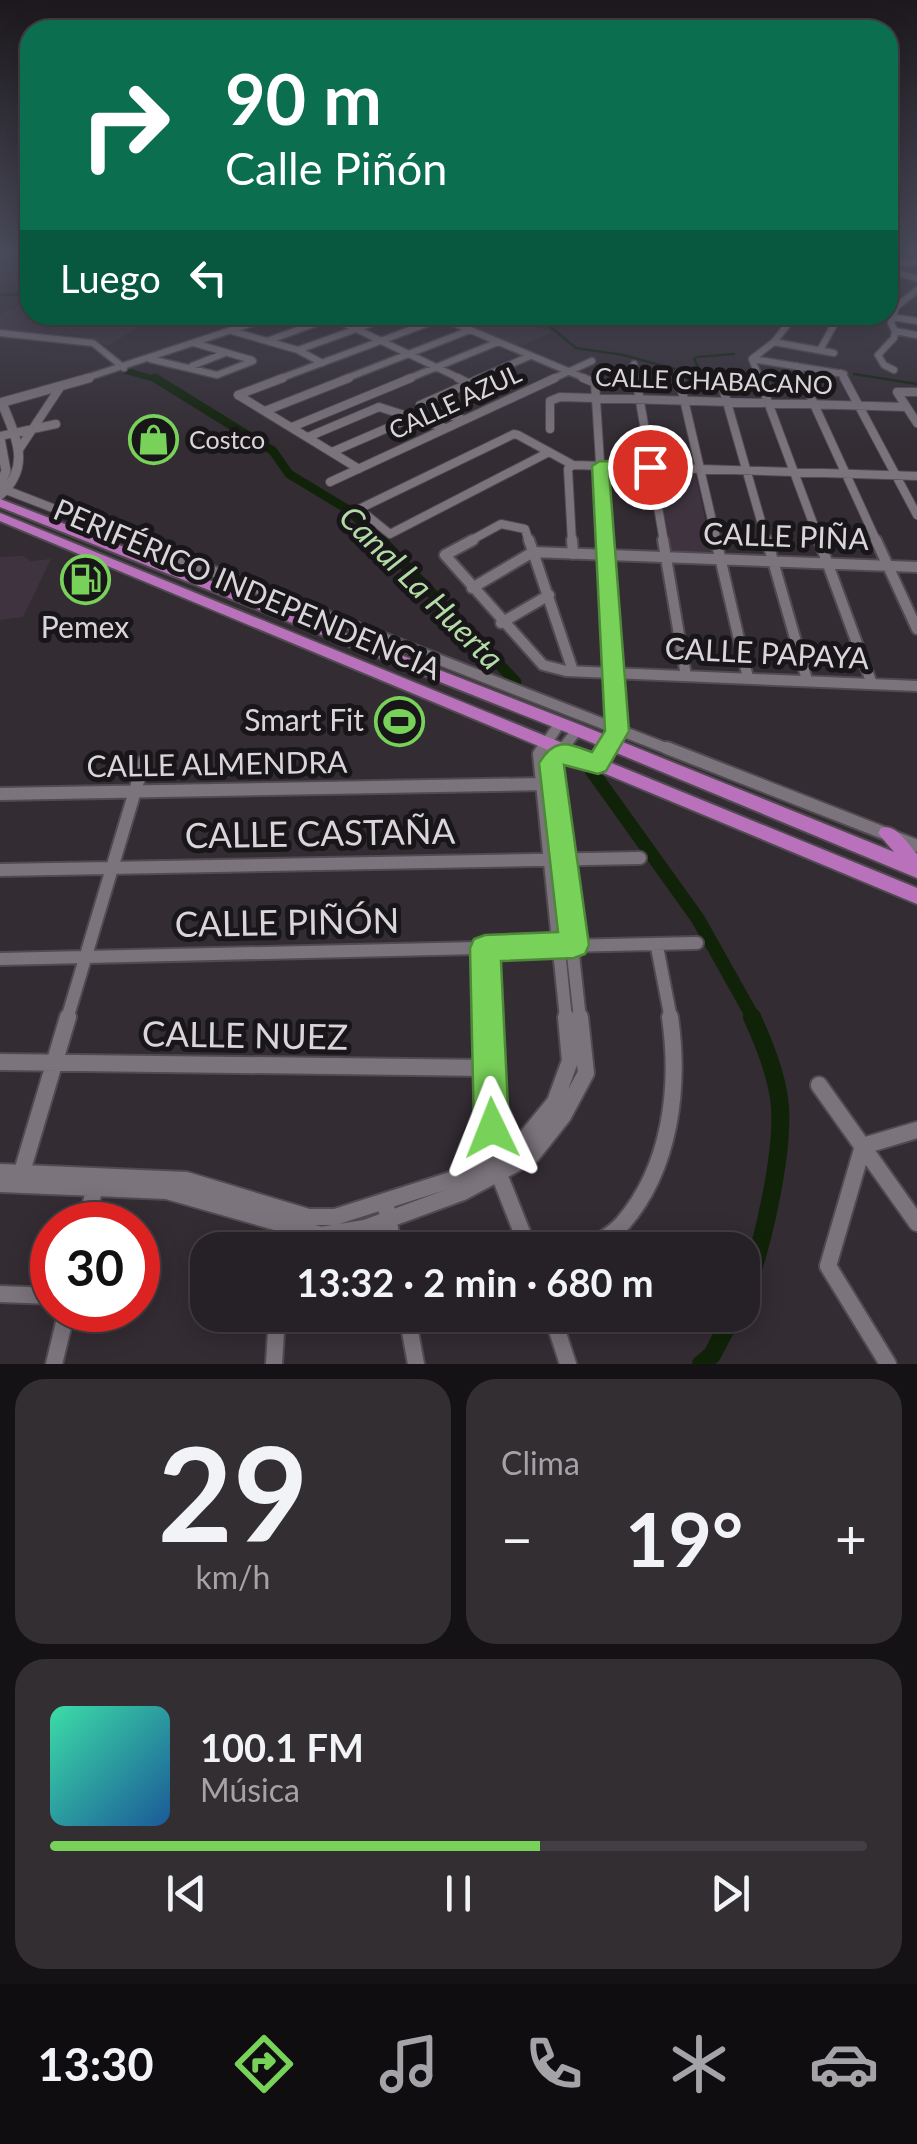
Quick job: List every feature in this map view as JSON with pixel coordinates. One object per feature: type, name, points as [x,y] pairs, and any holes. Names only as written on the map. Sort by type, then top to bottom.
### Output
[{"type":"highway","name":"PERIFÉRICO INDEPENDENCIA","points":[[1,502],[192,570],[577,730],[615,738],[917,868]]},
{"type":"highway","name":"PERIFÉRICO INDEPENDENCIA","points":[[1,502],[562,750],[917,896]]},
{"type":"highway","points":[[72,530],[117,532]]},
{"type":"highway","points":[[887,833],[917,868]]},
{"type":"street","points":[[1,502],[23,468],[20,448],[1,403],[124,368],[249,325]]},
{"type":"street","points":[[266,341],[309,325]]},
{"type":"street","points":[[349,325],[468,384]]},
{"type":"street","points":[[298,350],[367,325]]},
{"type":"street","points":[[359,469],[238,395],[417,325]]},
{"type":"street","points":[[459,325],[595,383],[615,738],[598,765]]},
{"type":"street","points":[[752,359],[774,342],[787,325]]},
{"type":"street","points":[[820,350],[834,325]]},
{"type":"street","points":[[894,325],[894,338],[878,356],[894,370]]},
{"type":"street","points":[[265,410],[470,330]]},
{"type":"street","points":[[895,330],[917,334]]},
{"type":"street","points":[[232,331],[298,350],[322,363]]},
{"type":"street","points":[[0,333],[92,343],[106,350],[124,368]]},
{"type":"street","points":[[292,427],[498,342]]},
{"type":"street","points":[[774,342],[834,353]]},
{"type":"street","points":[[150,359],[218,375],[253,360],[194,344]]},
{"type":"street","points":[[192,366],[226,353]]},
{"type":"street","points":[[464,420],[420,405],[530,356]]},
{"type":"street","points":[[752,359],[844,373],[917,515]]},
{"type":"street","points":[[752,359],[872,684]]},
{"type":"street","name":"CALLE AZUL","points":[[330,482],[592,360]]},
{"type":"street","points":[[634,364],[686,676]]},
{"type":"street","points":[[797,366],[917,629]]},
{"type":"street","points":[[678,373],[748,678]]},
{"type":"street","points":[[722,385],[807,680]]},
{"type":"street","points":[[20,448],[61,386]]},
{"type":"street","points":[[917,392],[897,392],[917,423]]},
{"type":"street","name":"CALLE CHABACANO","points":[[550,429],[550,401],[560,396],[906,406]]},
{"type":"street","points":[[308,437],[378,406],[446,428]]},
{"type":"street","points":[[332,452],[413,417]]},
{"type":"street","points":[[1,502],[6,471],[0,437],[56,424]]},
{"type":"street","points":[[545,454],[390,534],[359,509],[507,436],[545,454],[571,467],[917,476]]},
{"type":"street","points":[[571,467],[574,554]]},
{"type":"street","points":[[1,502],[137,539],[192,570],[615,738],[917,846]]},
{"type":"street","name":"CALLE PAPAYA","points":[[534,552],[525,528],[501,524],[445,556],[543,665],[591,671],[917,686]]},
{"type":"street","points":[[472,588],[534,552],[574,670]]},
{"type":"street","name":"CALLE PIÑA","points":[[534,552],[917,567]]},
{"type":"street","points":[[502,623],[549,595]]},
{"type":"street","points":[[96,1182],[170,1191],[326,1236],[388,1219],[500,1178],[530,1157],[568,1114],[586,1073],[548,784],[538,754],[560,723]]},
{"type":"street","points":[[548,784],[552,763],[577,730]]},
{"type":"street","points":[[20,1179],[144,761]]},
{"type":"street","name":"CALLE ALMENDRA","points":[[0,794],[548,784]]},
{"type":"street","name":"CALLE CASTAÑA","points":[[0,870],[640,858]]},
{"type":"street","name":"CALLE PIÑÓN","points":[[0,960],[697,943]]},
{"type":"street","points":[[0,1184],[20,1179],[186,1180],[308,1217],[335,1217],[460,1177],[523,1141],[555,1102],[570,1061],[567,945]]},
{"type":"street","points":[[611,1232],[622,1225],[656,1167],[675,1116],[674,1030],[657,946]]},
{"type":"street","points":[[485,948],[493,1159],[521,1232]]},
{"type":"street","name":"CALLE NUEZ","points":[[0,1062],[489,1068]]},
{"type":"street","points":[[818,1085],[917,1223]]},
{"type":"street","points":[[864,1146],[917,1130]]},
{"type":"street","points":[[864,1146],[828,1266],[888,1364]]},
{"type":"street","points":[[0,1172],[20,1179]]},
{"type":"street","points":[[91,1202],[96,1182]]},
{"type":"street","points":[[385,1201],[391,1232]]},
{"type":"street","points":[[284,1227],[284,1232]]},
{"type":"street","points":[[0,1294],[30,1295]]},
{"type":"street","points":[[54,1364],[61,1332]]},
{"type":"street","points":[[274,1364],[277,1332]]},
{"type":"street","points":[[410,1332],[416,1364]]},
{"type":"street","points":[[558,1332],[568,1364]]},
{"type":"shaded area","points":[[0,318],[20,318],[20,325],[141,325],[108,346],[81,336],[0,330]]},
{"type":"shaded area","points":[[466,325],[531,325],[552,332],[518,347]]},
{"type":"shaded area","points":[[657,470],[695,472],[712,552],[670,551]]},
{"type":"shaded area","points":[[23,556],[31,561],[51,559],[23,617],[0,620],[0,557]]},
{"type":"waterway","points":[[548,325],[576,348],[623,355],[682,371],[699,369],[694,359],[697,357],[734,354]]},
{"type":"waterway","name":"Canal La Huerta","points":[[126,371],[158,380]]},
{"type":"waterway","points":[[854,374],[917,384]]},
{"type":"waterway","name":"Canal La Huerta","points":[[158,380],[273,451],[289,474],[347,509],[382,541]]},
{"type":"waterway","name":"Canal La Huerta","points":[[382,541],[516,682]]},
{"type":"waterway","name":"Canal La Huerta","points":[[592,771],[698,919],[754,1019]]},
{"type":"waterway","name":"Canal La Huerta","points":[[752,1017],[775,1077],[780,1118],[771,1199],[760,1242]]},
{"type":"waterway","name":"Canal La Huerta","points":[[701,1364],[712,1355],[724,1332]]},
{"type":"place","name":"Costco","points":[[154,440]]},
{"type":"place","name":"Pemex","points":[[85,579]]},
{"type":"place","name":"Smart Fit","points":[[399,721]]},
{"type":"route","points":[[492,1128],[485,948],[574,945],[552,763],[562,750],[598,765],[617,731],[600,466],[650,467]]}]
